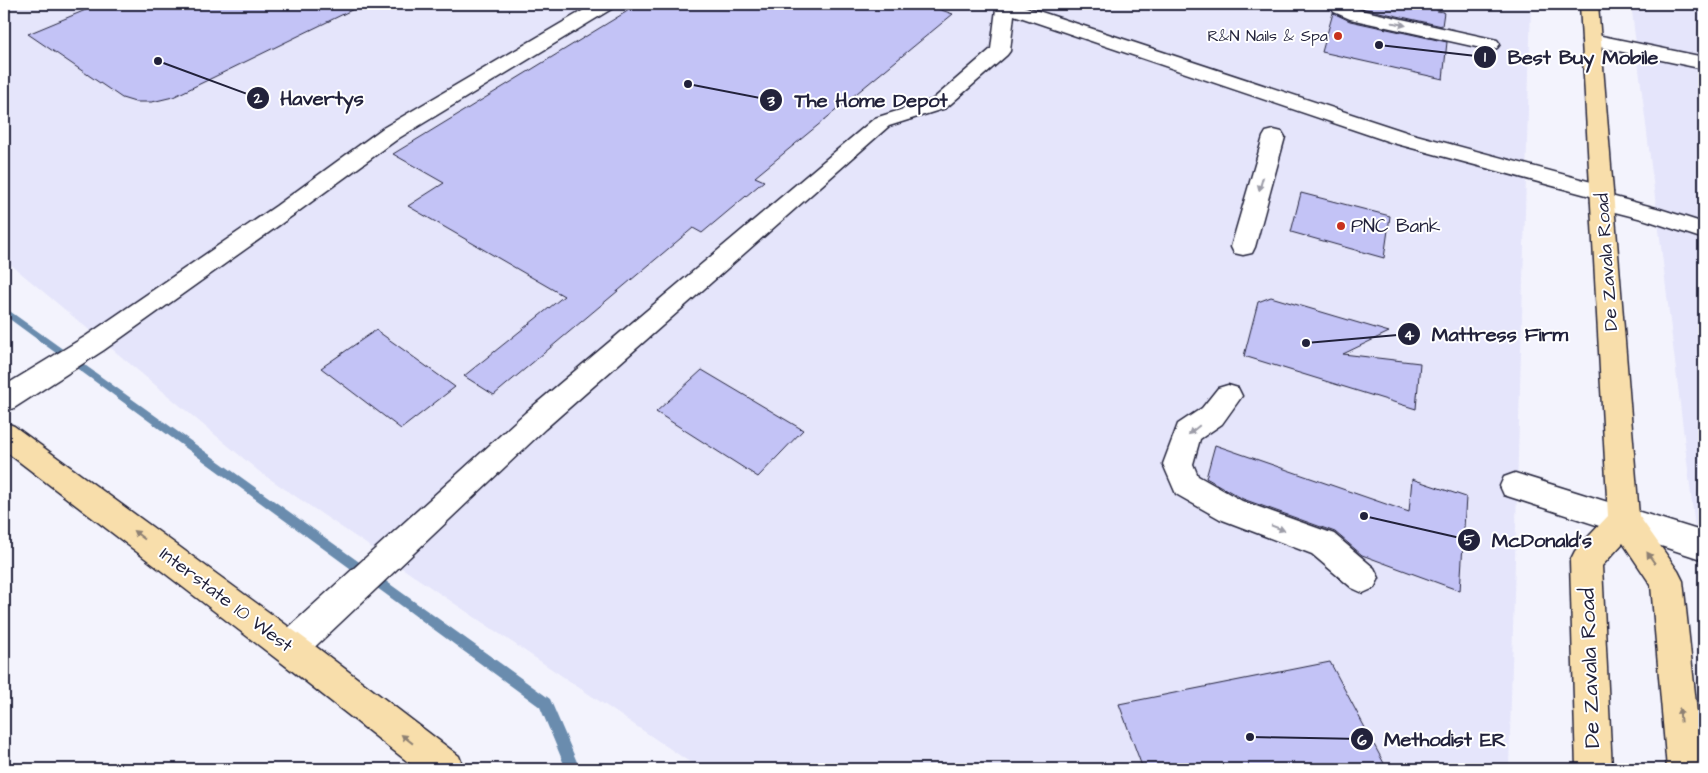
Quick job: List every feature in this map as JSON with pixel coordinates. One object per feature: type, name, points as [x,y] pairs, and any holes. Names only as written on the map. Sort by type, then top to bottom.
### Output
[{"type":"main road","name":"De Zavala Road","points":[[1586,4],[1592,40],[1624,520],[1586,561],[1594,769]]},
{"type":"main road","name":"Interstate 10 West","points":[[4,434],[290,648],[446,769]]},
{"type":"main road","points":[[1624,520],[1667,582],[1685,769]]},
{"type":"lane","points":[[4,400],[95,343],[284,211],[391,133],[607,4]]},
{"type":"lane","points":[[290,648],[535,421],[882,122],[939,104],[1000,51],[1004,4],[1401,138],[1603,197],[1704,231]]},
{"type":"lane","points":[[1338,4],[1350,13],[1490,44]]},
{"type":"lane","points":[[1592,40],[1704,63]]},
{"type":"lane","points":[[1243,247],[1274,137]]},
{"type":"lane","points":[[1228,396],[1212,416],[1188,432],[1178,464],[1187,485],[1231,510],[1323,544],[1363,578]]},
{"type":"lane","points":[[1515,486],[1704,546]]},
{"type":"shaded area","points":[[4,4],[1531,4],[1509,769],[700,769],[261,473],[4,259]]},
{"type":"shaded area","points":[[1631,4],[1704,4],[1704,602],[1659,230]]},
{"type":"building","points":[[100,4],[364,4],[173,97],[152,102],[135,102],[122,98],[28,34]]},
{"type":"building","points":[[639,4],[924,4],[953,14],[755,177],[764,181],[702,233],[693,228],[494,395],[464,376],[564,296],[408,206],[444,183],[393,154]]},
{"type":"building","points":[[1350,4],[1438,4],[1437,11],[1444,12],[1442,26],[1357,7]]},
{"type":"building","points":[[1333,13],[1350,21],[1447,42],[1443,79],[1322,52]]},
{"type":"building","name":"PNC Bank","points":[[1301,193],[1390,216],[1384,258],[1291,232]]},
{"type":"building","points":[[1271,297],[1389,332],[1343,354],[1420,363],[1416,409],[1244,356],[1258,302]]},
{"type":"building","points":[[376,330],[455,387],[401,429],[321,368]]},
{"type":"building","points":[[702,370],[803,430],[758,477],[656,412]]},
{"type":"building","points":[[1215,445],[1409,512],[1412,479],[1466,497],[1460,591],[1362,555],[1335,532],[1243,499],[1206,478]]},
{"type":"building","points":[[1330,662],[1387,769],[1143,769],[1119,704]]},
{"type":"waterway","points":[[4,310],[545,703],[573,769]]},
{"type":"place","name":"R&N Nails & Spa","points":[[1338,36]]},
{"type":"place","name":"Best Buy Mobile","points":[[1379,45]]},
{"type":"place","name":"Havertys","points":[[158,61]]},
{"type":"place","name":"The Home Depot","points":[[688,84]]},
{"type":"place","name":"PNC Bank","points":[[1341,226]]},
{"type":"place","name":"Mattress Firm","points":[[1306,343]]},
{"type":"place","name":"McDonald's","points":[[1364,516]]},
{"type":"place","name":"Methodist ER","points":[[1250,737]]}]
